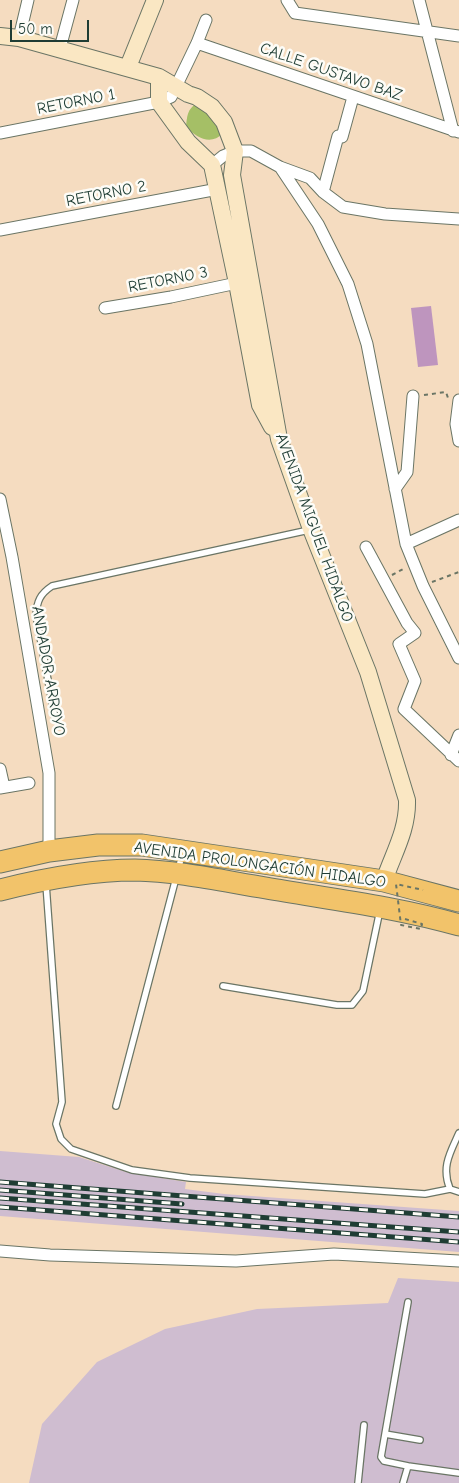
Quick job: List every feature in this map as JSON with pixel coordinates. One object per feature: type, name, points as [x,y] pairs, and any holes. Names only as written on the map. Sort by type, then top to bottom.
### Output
[{"type":"highway","name":"AVENIDA PROLONGACIÓN HIDALGO","points":[[0,862],[49,851],[98,845],[142,845],[384,882],[459,901]]},
{"type":"highway","name":"AVENIDA PROLONGACIÓN HIDALGO","points":[[0,890],[45,879],[98,872],[136,870],[178,874],[345,901],[450,923]]},
{"type":"highway","points":[[345,901],[384,882],[450,923]]},
{"type":"street","points":[[19,38],[28,0]]},
{"type":"street","points":[[60,48],[73,0]]},
{"type":"street","points":[[128,67],[155,0]]},
{"type":"street","points":[[287,0],[295,13],[459,36]]},
{"type":"street","points":[[419,0],[456,131]]},
{"type":"street","points":[[159,102],[171,97],[177,87],[198,43],[206,20]]},
{"type":"street","points":[[0,36],[19,38],[60,48],[159,77],[212,107],[224,122],[235,151]]},
{"type":"street","name":"CALLE GUSTAVO BAZ","points":[[198,43],[456,131]]},
{"type":"street","points":[[159,77],[159,102],[188,142],[212,165],[260,405],[279,439]]},
{"type":"street","points":[[323,192],[338,136],[342,137],[353,97]]},
{"type":"street","name":"RETORNO 1","points":[[0,133],[159,102]]},
{"type":"street","points":[[212,165],[223,156],[235,151],[250,152],[280,168],[310,178],[323,192],[343,207],[385,214],[459,219]]},
{"type":"street","name":"AVENIDA MIGUEL HIDALGO","points":[[235,151],[232,176],[279,439],[311,529],[368,672],[407,800],[407,817],[404,830],[384,882]]},
{"type":"street","points":[[280,168],[318,224],[348,284],[367,344],[406,544],[423,586],[459,658]]},
{"type":"street","name":"RETORNO 2","points":[[0,230],[218,188]]},
{"type":"street","name":"RETORNO 3","points":[[105,308],[237,283]]},
{"type":"street","points":[[395,489],[407,472],[413,396]]},
{"type":"street","points":[[454,400],[459,441]]},
{"type":"street","name":"ANDADOR ARROYO","points":[[0,499],[14,566],[49,773],[49,851]]},
{"type":"street","points":[[406,544],[459,520]]},
{"type":"street","points":[[366,547],[415,633],[398,644],[415,680],[404,709],[455,758]]},
{"type":"street","points":[[455,758],[459,735]]},
{"type":"street","points":[[0,769],[2,787],[29,783]]},
{"type":"street","points":[[0,1251],[50,1255],[236,1261],[334,1254],[459,1261]]},
{"type":"lane","points":[[55,718],[36,615],[37,603],[43,592],[52,586],[311,529]]},
{"type":"lane","points":[[116,1106],[178,874],[182,850]]},
{"type":"lane","points":[[45,879],[62,1102],[56,1124],[61,1140],[71,1149],[132,1170],[190,1178],[425,1194],[450,1189],[459,1192]]},
{"type":"lane","points":[[223,986],[337,1005],[352,1005],[363,991],[381,908]]},
{"type":"lane","points":[[450,1189],[445,1177],[445,1164],[459,1133]]},
{"type":"lane","points":[[408,1302],[382,1459],[408,1466],[459,1473]]},
{"type":"lane","points":[[358,1483],[364,1426]]},
{"type":"lane","points":[[385,1434],[420,1440]]},
{"type":"lane","points":[[402,1483],[408,1466]]},
{"type":"path","points":[[413,396],[446,392],[454,400]]},
{"type":"path","points":[[383,579],[414,564]]},
{"type":"path","points":[[423,586],[459,572]]},
{"type":"path","points":[[405,919],[422,924],[421,930],[401,925],[396,884],[423,890]]},
{"type":"shaded area","points":[[0,1151],[79,1157],[126,1172],[186,1182],[185,1189],[224,1194],[459,1211],[459,1252],[0,1216]]},
{"type":"shaded area","points":[[398,1278],[459,1282],[459,1483],[29,1483],[42,1424],[97,1362],[165,1329],[257,1309],[388,1303]]},
{"type":"green space","points":[[197,103],[201,105],[223,133],[218,137],[209,140],[204,139],[186,127],[189,111]]},
{"type":"building","points":[[431,306],[438,365],[418,367],[411,308]]},
{"type":"railway","points":[[0,1182],[459,1217]]},
{"type":"railway","points":[[0,1190],[182,1204]]},
{"type":"railway","points":[[0,1198],[459,1232]]},
{"type":"railway","points":[[0,1207],[459,1242]]}]
